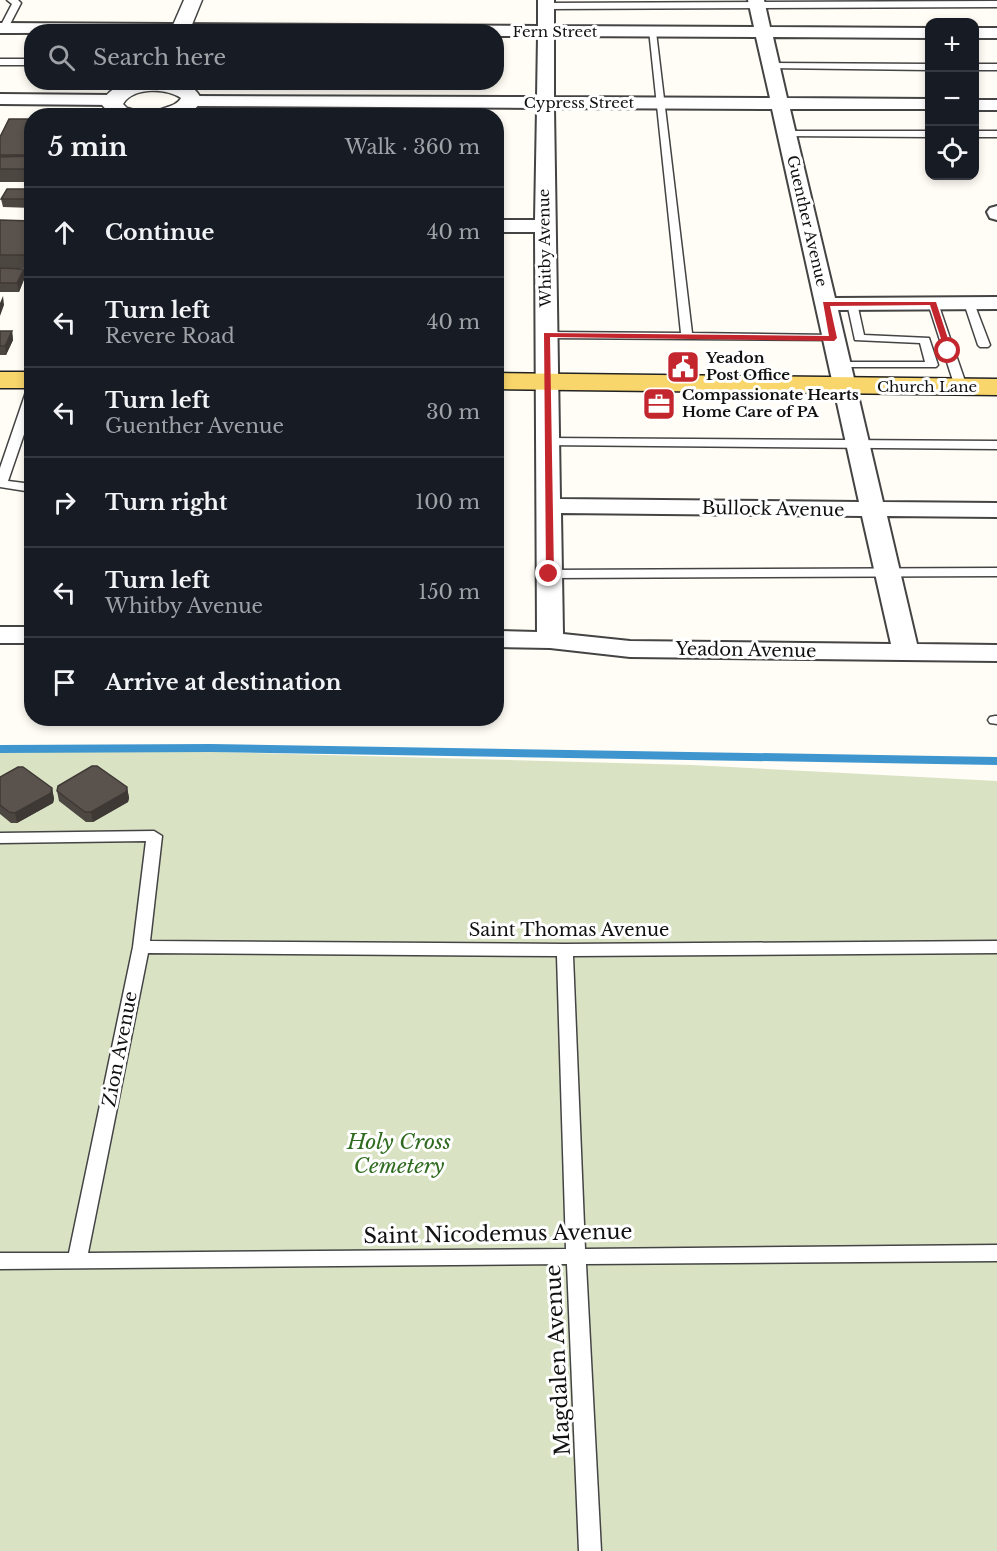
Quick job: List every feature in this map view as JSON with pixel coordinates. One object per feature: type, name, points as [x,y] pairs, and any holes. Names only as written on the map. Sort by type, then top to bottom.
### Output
[{"type":"main road","name":"Church Lane","points":[[504,381],[842,376],[961,387],[997,387]]},
{"type":"main road","points":[[0,380],[24,380]]},
{"type":"street","points":[[182,24],[193,0]]},
{"type":"street","name":"Guenther Avenue","points":[[756,2],[906,653]]},
{"type":"street","name":"Whitby Avenue","points":[[546,3],[544,103],[550,640]]},
{"type":"street","name":"Fern Street","points":[[2,28],[24,28]]},
{"type":"street","name":"Fern Street","points":[[504,32],[925,33]]},
{"type":"street","points":[[979,33],[997,33]]},
{"type":"street","points":[[115,108],[112,105],[113,100],[119,94],[129,90]]},
{"type":"street","points":[[182,90],[192,97],[192,101],[184,108]]},
{"type":"street","points":[[0,99],[113,100]]},
{"type":"street","name":"Cypress Street","points":[[192,101],[925,104]]},
{"type":"street","points":[[979,105],[997,105]]},
{"type":"street","points":[[504,226],[545,226]]},
{"type":"street","points":[[825,303],[997,303]]},
{"type":"street","name":"Bullock Avenue","points":[[549,506],[997,510]]},
{"type":"street","points":[[0,634],[24,635]]},
{"type":"street","name":"Yeadon Avenue","points":[[504,639],[550,640],[630,649],[997,653]]},
{"type":"lane","points":[[2,28],[17,3],[11,0]]},
{"type":"lane","points":[[546,3],[997,4]]},
{"type":"lane","points":[[652,32],[687,336]]},
{"type":"lane","points":[[0,62],[24,62]]},
{"type":"lane","points":[[771,66],[925,67]]},
{"type":"lane","points":[[979,67],[997,67]]},
{"type":"lane","points":[[786,134],[925,134]]},
{"type":"lane","points":[[979,134],[997,134]]},
{"type":"lane","points":[[842,376],[932,365],[925,340],[860,338],[852,303]]},
{"type":"lane","points":[[933,303],[961,387]]},
{"type":"lane","points":[[969,303],[984,345]]},
{"type":"lane","points":[[546,335],[834,338]]},
{"type":"lane","points":[[24,416],[2,483],[24,488]]},
{"type":"lane","points":[[548,442],[997,445]]},
{"type":"lane","points":[[549,574],[997,572]]},
{"type":"lane","name":"Zion Avenue","points":[[0,838],[154,836],[141,947],[78,1261]]},
{"type":"lane","name":"Saint Thomas Avenue","points":[[141,947],[565,950],[997,947]]},
{"type":"lane","name":"Magdalen Avenue","points":[[565,950],[590,1551]]},
{"type":"lane","name":"Saint Nicodemus Avenue","points":[[0,1261],[997,1253]]},
{"type":"green space","name":"Holy Cross Cemetery","points":[[0,746],[692,765],[997,781],[997,1551],[0,1551]]},
{"type":"building","points":[[9,119],[24,119],[24,155],[0,155],[0,137]]},
{"type":"building","points":[[24,156],[24,169],[0,169],[0,157]]},
{"type":"building","points":[[7,189],[24,189],[24,199],[1,199]]},
{"type":"building","points":[[0,220],[24,221],[24,255],[0,255]]},
{"type":"building","points":[[0,268],[24,269],[17,283],[0,283]]},
{"type":"building","points":[[0,331],[12,331],[5,346],[0,346]]},
{"type":"building","points":[[92,766],[97,766],[127,787],[126,792],[91,812],[85,812],[57,791],[58,786]]},
{"type":"building","points":[[18,767],[23,767],[52,788],[51,793],[15,813],[9,812],[0,805],[0,777]]},
{"type":"waterway","points":[[0,749],[211,748],[997,761]]},
{"type":"place","name":"Yeadon Post Office","points":[[683,367]]},
{"type":"place","name":"Compassionate Hearts Home Care of PA","points":[[659,404]]},
{"type":"route","points":[[549,574],[546,335],[834,338],[825,303],[933,303],[948,351]]}]
